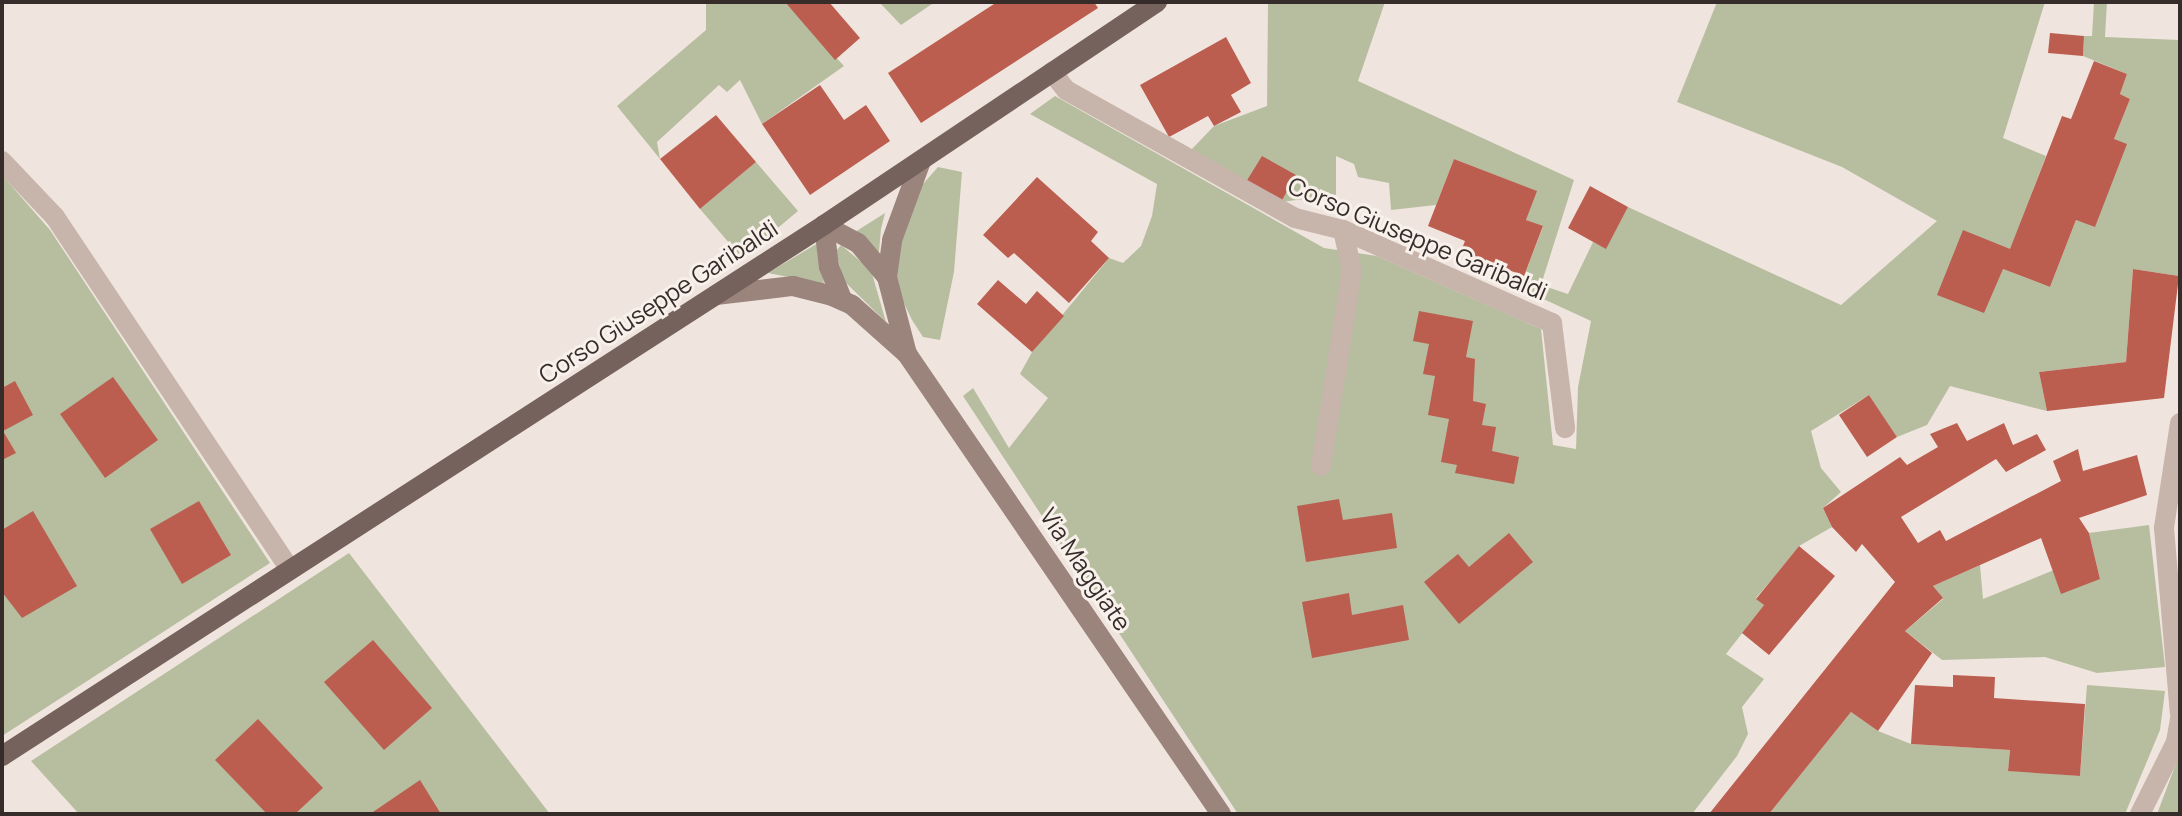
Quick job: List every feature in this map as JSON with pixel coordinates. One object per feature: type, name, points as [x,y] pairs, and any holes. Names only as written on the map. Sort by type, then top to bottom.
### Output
[{"type":"main road","name":"Corso Giuseppe Garibaldi","points":[[2,756],[824,225],[1156,2]]},
{"type":"street","name":"Corso Giuseppe Garibaldi","points":[[1052,72],[1066,90],[1295,218],[1343,230],[1552,323],[1565,428]]},
{"type":"street","points":[[2,161],[55,217],[290,570]]},
{"type":"street","name":"Via Maggiate","points":[[907,354],[887,277],[892,240],[921,161]]},
{"type":"street","name":"Via Maggiate","points":[[824,225],[858,243],[887,277]]},
{"type":"street","points":[[824,225],[832,280],[842,299]]},
{"type":"street","points":[[1321,466],[1352,271],[1343,230]]},
{"type":"street","name":"Via Maggiate","points":[[716,295],[793,286],[842,299],[907,354],[1221,814]]},
{"type":"street","points":[[2180,423],[2164,528],[2180,713]]},
{"type":"street","points":[[2140,814],[2176,742],[2180,719]]},
{"type":"green space","points":[[706,2],[785,2],[844,66],[762,124],[740,80],[727,92],[719,85],[657,142],[660,159],[617,106],[706,30]]},
{"type":"green space","points":[[879,2],[935,2],[901,25]]},
{"type":"green space","points":[[1268,2],[1385,2],[1358,81],[1574,180],[1541,285],[1568,294],[1593,242],[1606,248],[1628,207],[1841,305],[1937,221],[1842,167],[1677,102],[1717,2],[2045,2],[2003,138],[2046,156],[2003,269],[2050,287],[2076,220],[2095,226],[2114,139],[2130,99],[2120,94],[2127,74],[2083,56],[2084,36],[2092,36],[2094,2],[2107,2],[2105,37],[2180,40],[2179,276],[2133,269],[2126,362],[2039,372],[2047,411],[1950,386],[1927,425],[1897,437],[1869,395],[1811,431],[1821,468],[1841,492],[1823,508],[1832,527],[1799,546],[1756,598],[1764,605],[1726,654],[1764,679],[1742,707],[1748,734],[1737,756],[1692,814],[1238,814],[963,396],[973,388],[1009,448],[1048,398],[1020,374],[1032,352],[1109,258],[1123,263],[1141,246],[1152,216],[1157,184],[1030,114],[1055,96],[1324,248],[1377,256],[1541,329],[1553,445],[1576,449],[1578,387],[1591,321],[1524,290],[1524,276],[1543,227],[1526,220],[1536,191],[1454,159],[1436,205],[1391,210],[1389,183],[1358,177],[1354,164],[1336,156],[1336,195],[1281,202],[1191,150],[1214,126],[1267,106]]},
{"type":"green space","points":[[756,162],[798,211],[742,258],[700,209]]},
{"type":"green space","points":[[938,167],[962,172],[954,272],[940,340],[923,337],[912,320],[898,291],[896,255],[916,192]]},
{"type":"green space","points":[[2,175],[50,230],[270,563],[2,736]]},
{"type":"green space","points":[[885,213],[881,229],[879,252],[855,232]]},
{"type":"green space","points":[[818,243],[824,284],[768,273]]},
{"type":"green space","points":[[841,245],[871,270],[886,322],[843,280],[836,251]]},
{"type":"green space","points":[[2149,525],[2165,667],[2097,673],[2045,657],[1942,660],[1905,631],[1943,599],[1933,586],[1980,565],[1983,599],[2054,570],[2100,579],[2089,533]]},
{"type":"green space","points":[[349,553],[550,814],[79,814],[31,761]]},
{"type":"green space","points":[[2087,685],[2165,691],[2160,730],[2125,814],[1769,814],[1851,712],[1878,731],[1911,744],[2010,750],[2008,770],[2080,776]]},
{"type":"green space","points":[[2180,753],[2180,814],[2157,814]]},
{"type":"building","points":[[785,2],[829,2],[860,38],[835,60]]},
{"type":"building","points":[[997,2],[1094,2],[1098,8],[921,123],[888,73]]},
{"type":"building","points":[[2050,33],[2084,36],[2083,56],[2048,53]]},
{"type":"building","points":[[1226,37],[1251,83],[1231,95],[1241,112],[1214,126],[1208,116],[1169,137],[1140,85]]},
{"type":"building","points":[[2094,61],[2127,74],[2120,94],[2130,99],[2114,139],[2127,144],[2095,227],[2076,220],[2050,287],[2003,269],[1984,313],[1937,295],[1963,230],[2010,249],[2062,116],[2071,119]]},
{"type":"building","points":[[820,85],[844,120],[866,105],[890,141],[810,195],[762,124]]},
{"type":"building","points":[[716,115],[756,162],[700,209],[660,159]]},
{"type":"building","points":[[1262,156],[1296,175],[1281,202],[1246,182]]},
{"type":"building","points":[[1454,159],[1537,191],[1526,220],[1543,226],[1524,276],[1461,251],[1465,241],[1428,226]]},
{"type":"building","points":[[1037,177],[1098,232],[1091,241],[1109,258],[1069,303],[1014,253],[1008,258],[983,235]]},
{"type":"building","points":[[1590,186],[1628,207],[1606,249],[1568,228]]},
{"type":"building","points":[[2133,269],[2179,276],[2164,398],[2047,411],[2039,372],[2126,362]]},
{"type":"building","points":[[998,280],[1026,304],[1037,291],[1064,316],[1032,352],[977,304]]},
{"type":"building","points":[[1419,311],[1473,321],[1466,357],[1475,359],[1473,401],[1486,404],[1482,425],[1496,427],[1492,451],[1519,457],[1514,484],[1455,473],[1457,465],[1441,462],[1449,419],[1428,415],[1435,376],[1423,374],[1429,344],[1413,341]]},
{"type":"building","points":[[113,377],[158,440],[105,478],[60,414]]},
{"type":"building","points":[[15,381],[33,415],[3,431],[16,453],[2,460],[2,388]]},
{"type":"building","points":[[1869,395],[1897,437],[1867,457],[1839,415]]},
{"type":"building","points":[[1957,423],[1967,441],[2004,423],[2013,445],[2037,434],[2046,450],[2006,472],[1996,459],[1901,517],[1918,543],[1940,530],[1946,541],[2061,481],[2053,461],[2078,449],[2083,471],[2137,455],[2147,495],[2079,518],[2089,533],[2100,579],[2061,594],[2041,538],[1933,586],[1943,598],[1905,631],[1932,653],[1878,731],[1851,712],[1769,814],[1709,814],[1895,582],[1862,544],[1856,552],[1832,527],[1823,508],[1900,457],[1907,465],[1938,447],[1930,434]]},
{"type":"building","points":[[1339,499],[1343,520],[1392,513],[1397,548],[1306,562],[1297,506]]},
{"type":"building","points":[[199,501],[231,555],[182,584],[150,529]]},
{"type":"building","points":[[33,511],[77,586],[22,618],[2,592],[2,530]]},
{"type":"building","points":[[1509,533],[1533,562],[1459,624],[1424,582],[1458,554],[1469,567]]},
{"type":"building","points":[[1799,546],[1835,576],[1769,655],[1742,633],[1764,605],[1756,599]]},
{"type":"building","points":[[1349,593],[1352,615],[1403,605],[1409,640],[1312,658],[1302,602]]},
{"type":"building","points":[[373,640],[432,708],[384,750],[324,682]]},
{"type":"building","points":[[1953,675],[1995,677],[1994,698],[2085,704],[2080,776],[2008,771],[2010,750],[1911,744],[1915,685],[1953,687]]},
{"type":"building","points":[[258,719],[323,788],[295,814],[267,814],[215,760]]},
{"type":"building","points":[[420,780],[441,814],[370,814]]}]
